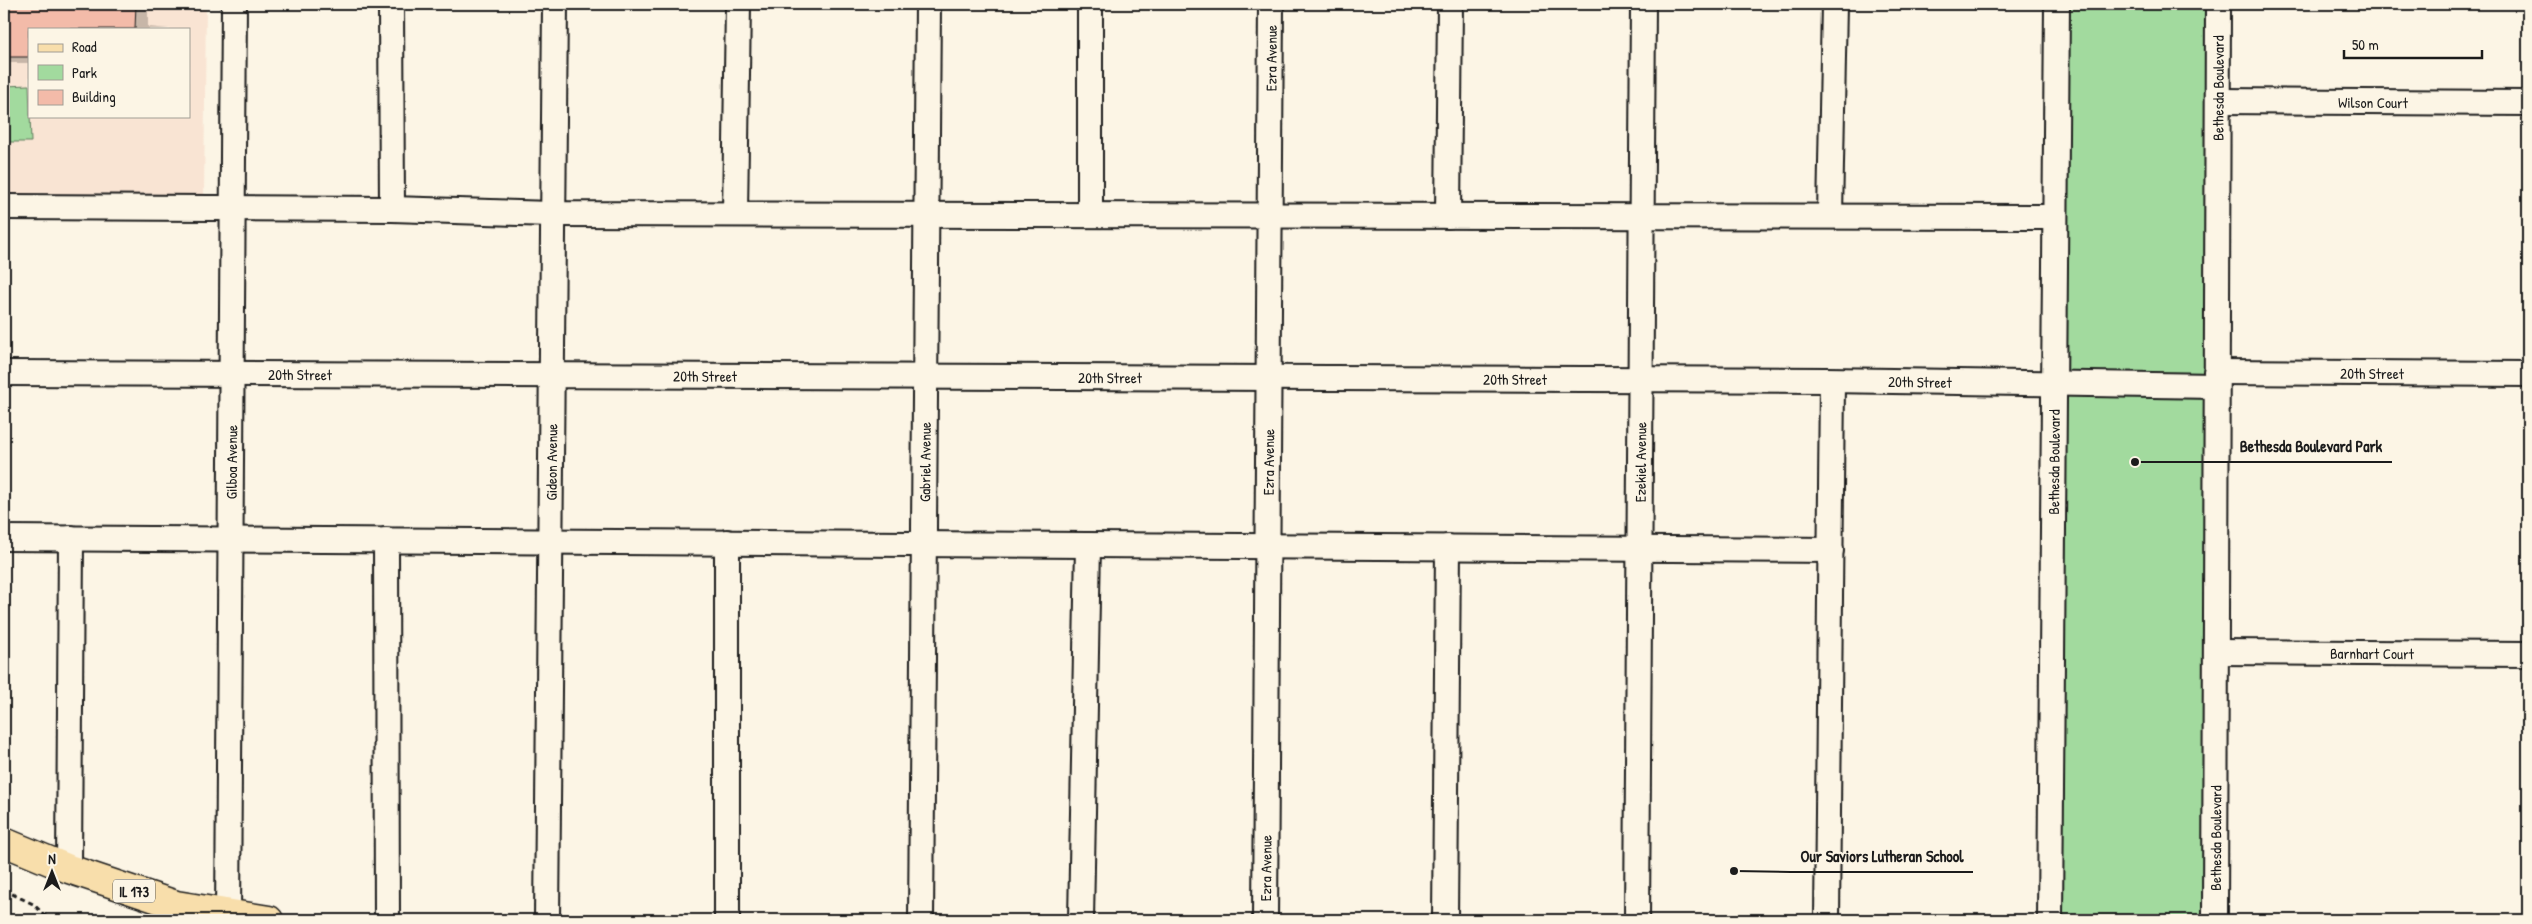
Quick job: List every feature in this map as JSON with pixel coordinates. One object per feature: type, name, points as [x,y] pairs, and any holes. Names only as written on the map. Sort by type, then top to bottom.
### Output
[{"type":"main road","name":"IL 173","points":[[4,842],[69,870],[176,905],[228,917],[269,920]]},
{"type":"street","name":"Gilboa Avenue","points":[[228,917],[234,4]]},
{"type":"street","points":[[391,4],[392,209]]},
{"type":"street","name":"Gideon Avenue","points":[[547,920],[550,375],[555,4]]},
{"type":"street","points":[[735,214],[738,4]]},
{"type":"street","name":"Gabriel Avenue","points":[[921,920],[928,4]]},
{"type":"street","points":[[1090,4],[1090,215]]},
{"type":"street","name":"Ezra Avenue","points":[[1265,920],[1272,4]]},
{"type":"street","points":[[1448,216],[1450,4]]},
{"type":"street","name":"Ezekiel Avenue","points":[[1637,920],[1643,4]]},
{"type":"street","points":[[1830,216],[1834,4]]},
{"type":"street","name":"Bethesda Boulevard","points":[[2050,920],[2056,4]]},
{"type":"street","name":"Bethesda Boulevard","points":[[2214,920],[2218,4]]},
{"type":"street","name":"Wilson Court","points":[[2218,101],[2528,103]]},
{"type":"street","points":[[4,207],[392,209],[552,214],[2054,217]]},
{"type":"street","name":"20th Street","points":[[4,373],[1832,381],[2053,384],[2216,379],[2528,374]]},
{"type":"street","points":[[1827,920],[1832,381]]},
{"type":"street","points":[[4,538],[1831,550]]},
{"type":"street","points":[[69,870],[71,538]]},
{"type":"street","points":[[386,540],[387,920]]},
{"type":"street","points":[[727,920],[728,542]]},
{"type":"street","points":[[1081,920],[1088,545]]},
{"type":"street","points":[[1445,920],[1448,547]]},
{"type":"street","name":"Barnhart Court","points":[[2216,652],[2528,654]]},
{"type":"path","points":[[4,890],[33,904],[50,920]]},
{"type":"shaded area","points":[[4,4],[206,4],[204,198],[4,196]]},
{"type":"green space","points":[[2057,4],[2218,4],[2214,920],[2051,920]]},
{"type":"green space","points":[[28,85],[28,118],[30,118],[31,142],[4,142],[4,86]]},
{"type":"building","points":[[4,4],[136,4],[135,28],[28,28],[28,57],[4,57]]},
{"type":"place","name":"Bethesda Boulevard Park","points":[[2135,462]]},
{"type":"place","name":"Our Saviors Lutheran School","points":[[1734,871]]}]
